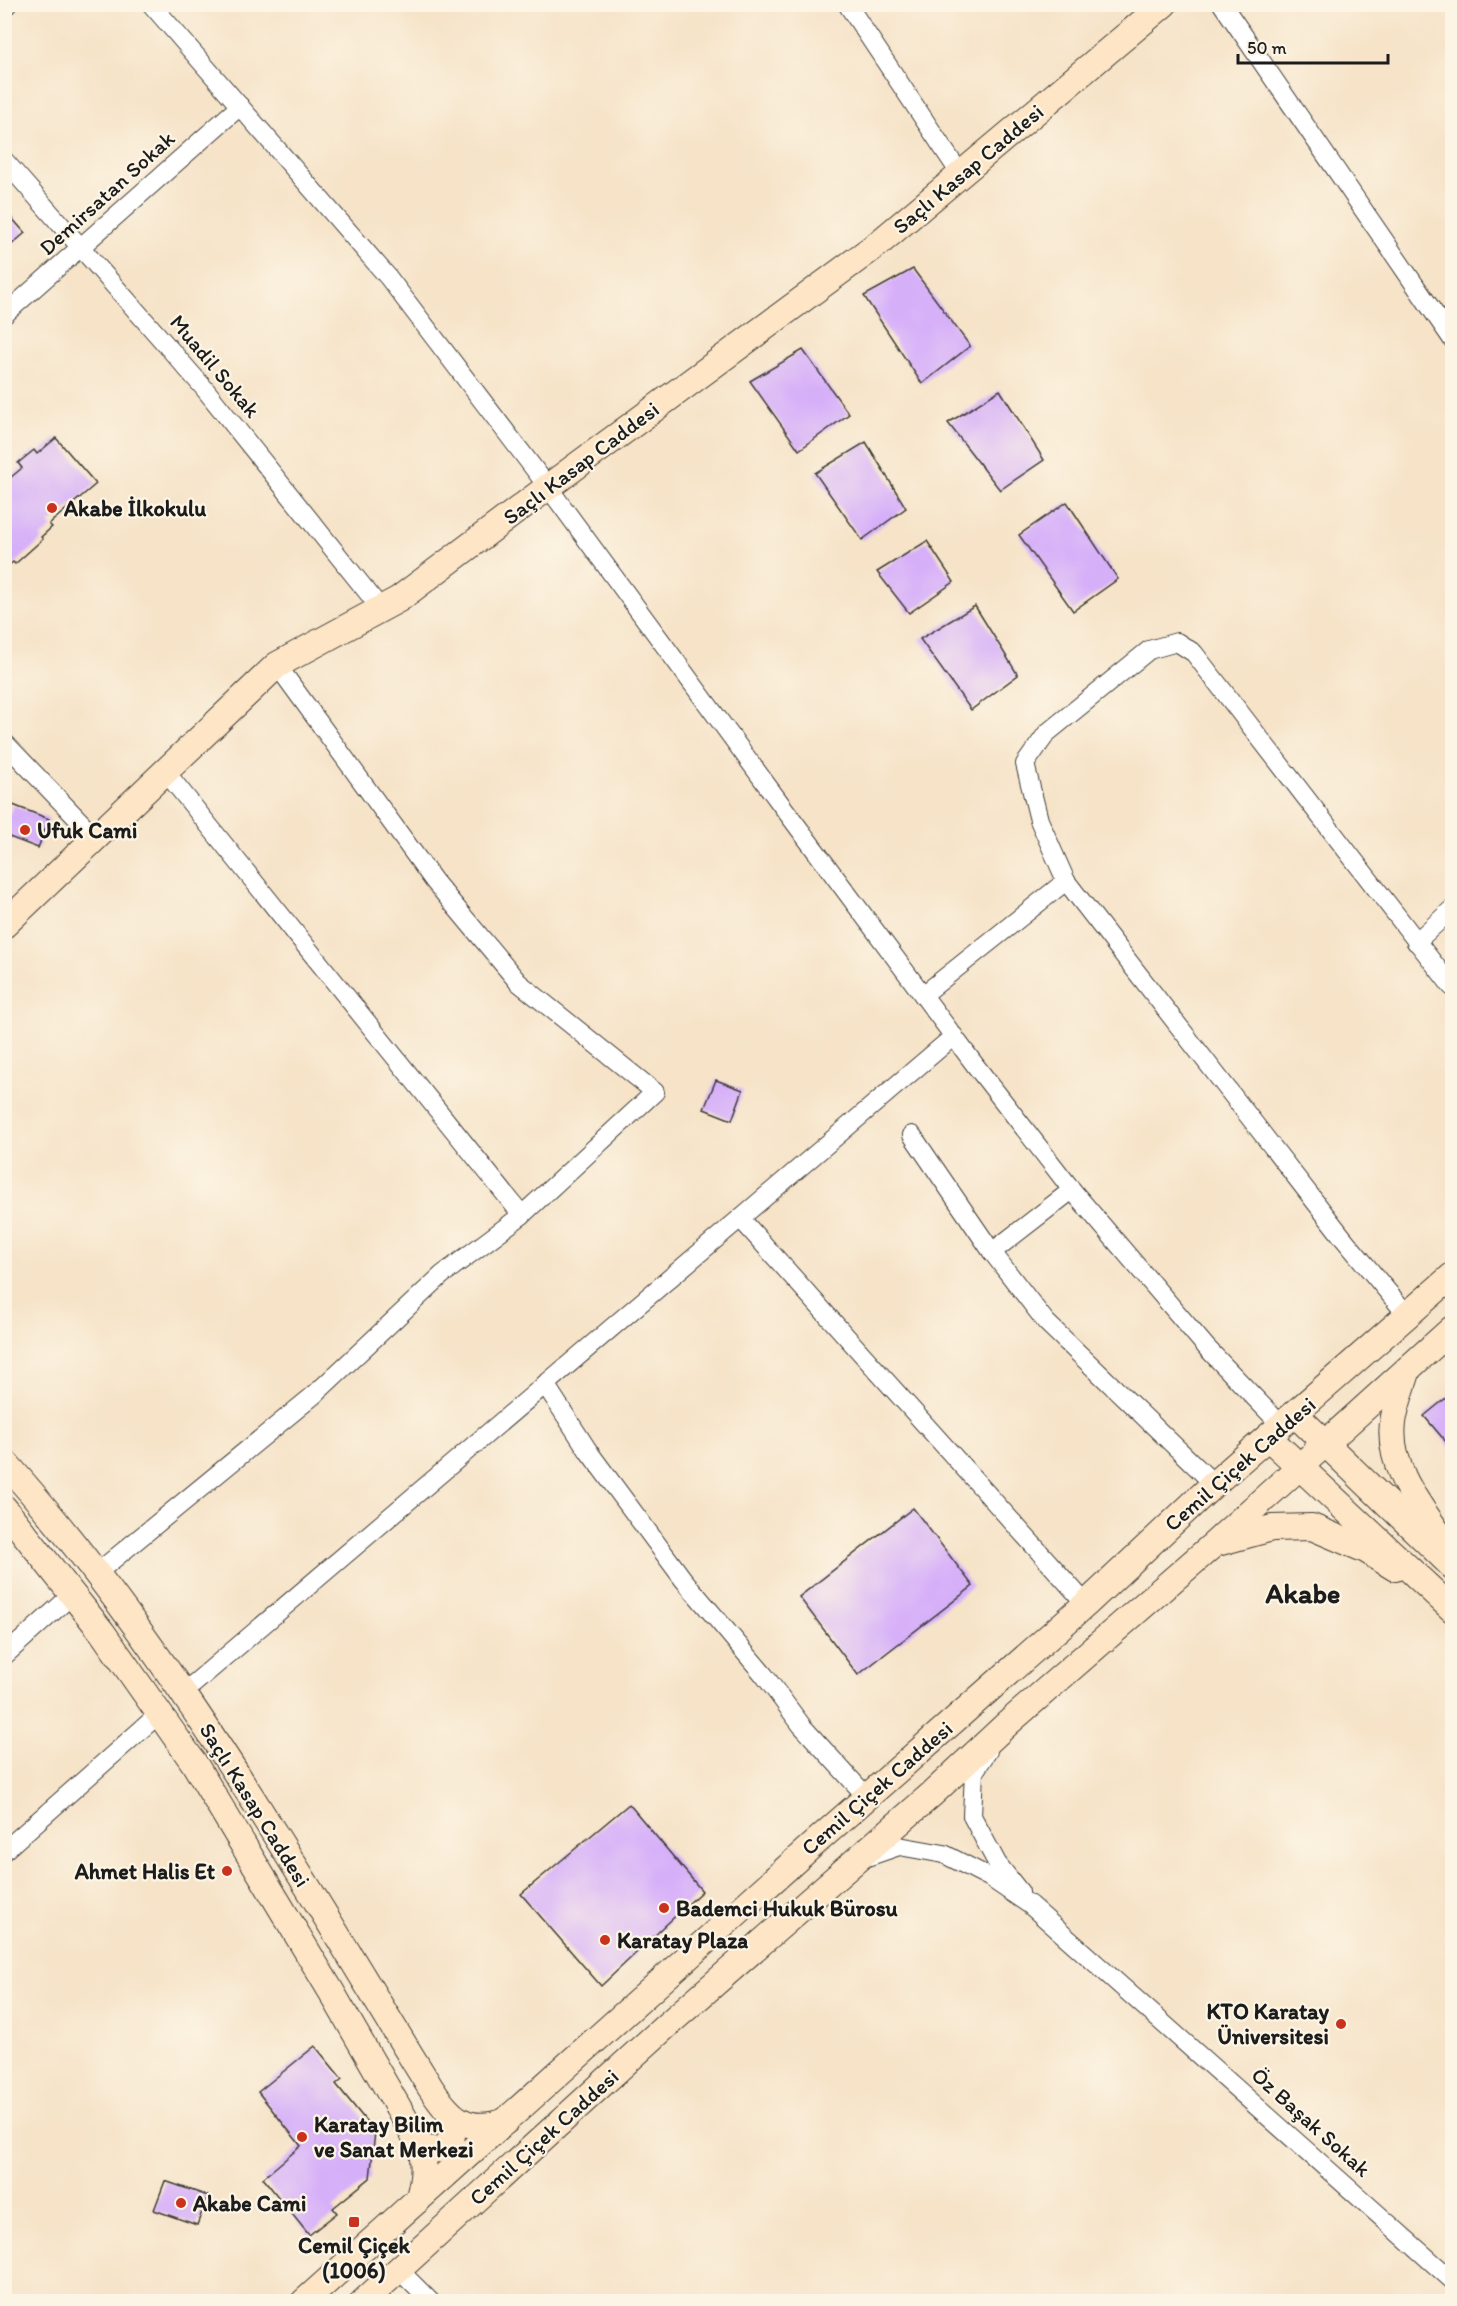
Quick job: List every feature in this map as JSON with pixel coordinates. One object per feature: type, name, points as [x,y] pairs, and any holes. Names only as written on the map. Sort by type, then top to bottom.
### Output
[{"type":"street","points":[[4,8],[8,4]]},
{"type":"street","points":[[151,4],[388,277],[548,487],[954,1036],[1072,1190],[1207,1348],[1282,1426],[1301,1466],[1444,1600]]},
{"type":"street","points":[[847,4],[961,175]]},
{"type":"street","name":"Saçlı Kasap Caddesi","points":[[4,925],[277,665],[399,599],[879,243],[1164,4]]},
{"type":"street","points":[[1222,4],[1452,339]]},
{"type":"street","name":"Demirsatan Sokak","points":[[4,315],[240,106]]},
{"type":"street","name":"Muadil Sokak","points":[[4,160],[204,388],[381,609]]},
{"type":"street","points":[[1408,1316],[1344,1239],[1066,881],[1040,820],[1025,764],[1047,733],[1149,650],[1177,642],[1194,653],[1452,987]]},
{"type":"street","points":[[98,1572],[314,1395],[442,1275],[522,1215],[655,1092],[518,982],[434,881],[277,665]]},
{"type":"street","points":[[4,742],[95,837]]},
{"type":"street","points":[[165,771],[522,1215]]},
{"type":"street","points":[[923,994],[1066,881]]},
{"type":"street","points":[[1416,942],[1452,909]]},
{"type":"street","points":[[183,1693],[954,1036]]},
{"type":"street","points":[[912,1135],[992,1252],[1046,1322],[1214,1484]]},
{"type":"street","points":[[992,1252],[1072,1190]]},
{"type":"street","points":[[740,1218],[1086,1604]]},
{"type":"street","name":"Cemil Çiçek Caddesi","points":[[304,2301],[1086,1604],[1214,1484],[1452,1276]]},
{"type":"street","name":"Cemil Çiçek Caddesi","points":[[363,2301],[667,2025],[932,1794],[1007,1724],[1215,1544],[1452,1329]]},
{"type":"street","points":[[1409,1368],[1393,1423],[1395,1454],[1405,1482],[1452,1554]]},
{"type":"street","points":[[545,1384],[590,1452],[683,1579],[764,1675],[802,1726],[867,1797]]},
{"type":"street","points":[[1282,1426],[1324,1444],[1452,1566]]},
{"type":"street","name":"Saçlı Kasap Caddesi","points":[[4,1461],[98,1572],[183,1693],[242,1781],[430,2087],[449,2114]]},
{"type":"street","name":"Saçlı Kasap Caddesi","points":[[4,1508],[73,1594],[160,1713],[194,1763],[296,1932],[421,2147],[425,2171],[418,2200]]},
{"type":"street","points":[[1215,1544],[1272,1528],[1312,1527],[1366,1550],[1444,1600]]},
{"type":"street","points":[[4,1656],[73,1594]]},
{"type":"street","points":[[4,1851],[160,1713]]},
{"type":"street","points":[[1007,1724],[974,1772],[972,1816],[997,1863],[1030,1905]]},
{"type":"street","points":[[852,1862],[899,1846],[944,1854],[989,1877],[1030,1905]]},
{"type":"street","name":"Öz Başak Sokak","points":[[1030,1905],[1452,2280]]},
{"type":"street","points":[[449,2114],[460,2122],[476,2126],[492,2126],[506,2121]]},
{"type":"street","points":[[421,2147],[434,2151],[441,2150],[451,2140],[453,2128],[449,2114]]},
{"type":"street","points":[[398,2269],[431,2301]]},
{"type":"building","points":[[4,209],[25,233],[4,251]]},
{"type":"building","points":[[913,269],[970,346],[922,384],[864,296]]},
{"type":"building","points":[[803,350],[849,414],[799,450],[750,381]]},
{"type":"building","points":[[1000,390],[1044,460],[1000,490],[948,423]]},
{"type":"building","points":[[56,438],[96,484],[49,524],[52,527],[41,537],[43,539],[15,564],[13,562],[4,569],[4,483],[22,468],[18,463],[34,450],[37,454]]},
{"type":"building","points":[[866,442],[906,508],[862,540],[815,473]]},
{"type":"building","points":[[1067,502],[1118,579],[1073,611],[1019,535]]},
{"type":"building","points":[[927,541],[954,582],[909,613],[877,572]]},
{"type":"building","points":[[975,606],[1018,675],[971,710],[920,639]]},
{"type":"building","name":"Ufuk Cami","points":[[13,805],[49,819],[38,848],[4,835],[4,826]]},
{"type":"building","points":[[716,1080],[743,1090],[732,1120],[704,1109]]},
{"type":"building","points":[[1452,1393],[1452,1449],[1424,1416]]},
{"type":"building","points":[[913,1508],[973,1586],[858,1675],[799,1597]]},
{"type":"building","name":"Karatay Plaza","points":[[629,1804],[702,1891],[601,1986],[521,1894]]},
{"type":"building","points":[[315,2046],[342,2079],[336,2084],[375,2132],[370,2178],[333,2208],[337,2213],[309,2235],[263,2178],[301,2146],[258,2092]]},
{"type":"building","name":"Akabe Cami","points":[[165,2181],[208,2196],[197,2225],[154,2210]]},
{"type":"place","name":"Akabe İlkokulu","points":[[52,508]]},
{"type":"place","name":"Ufuk Cami","points":[[25,830]]},
{"type":"place","name":"Ahmet Halis Et","points":[[227,1871]]},
{"type":"place","name":"Bademci Hukuk Bürosu","points":[[664,1908]]},
{"type":"place","name":"Karatay Plaza","points":[[605,1940]]},
{"type":"place","name":"KTO Karatay Üniversitesi","points":[[1341,2024]]},
{"type":"place","name":"Karatay Bilim ve Sanat Merkezi","points":[[302,2137]]},
{"type":"place","name":"Akabe Cami","points":[[181,2203]]},
{"type":"place","name":"Cemil Çiçek (1006)","points":[[354,2222]]},
{"type":"district","name":"Akabe","points":[[1303,1593]]}]
